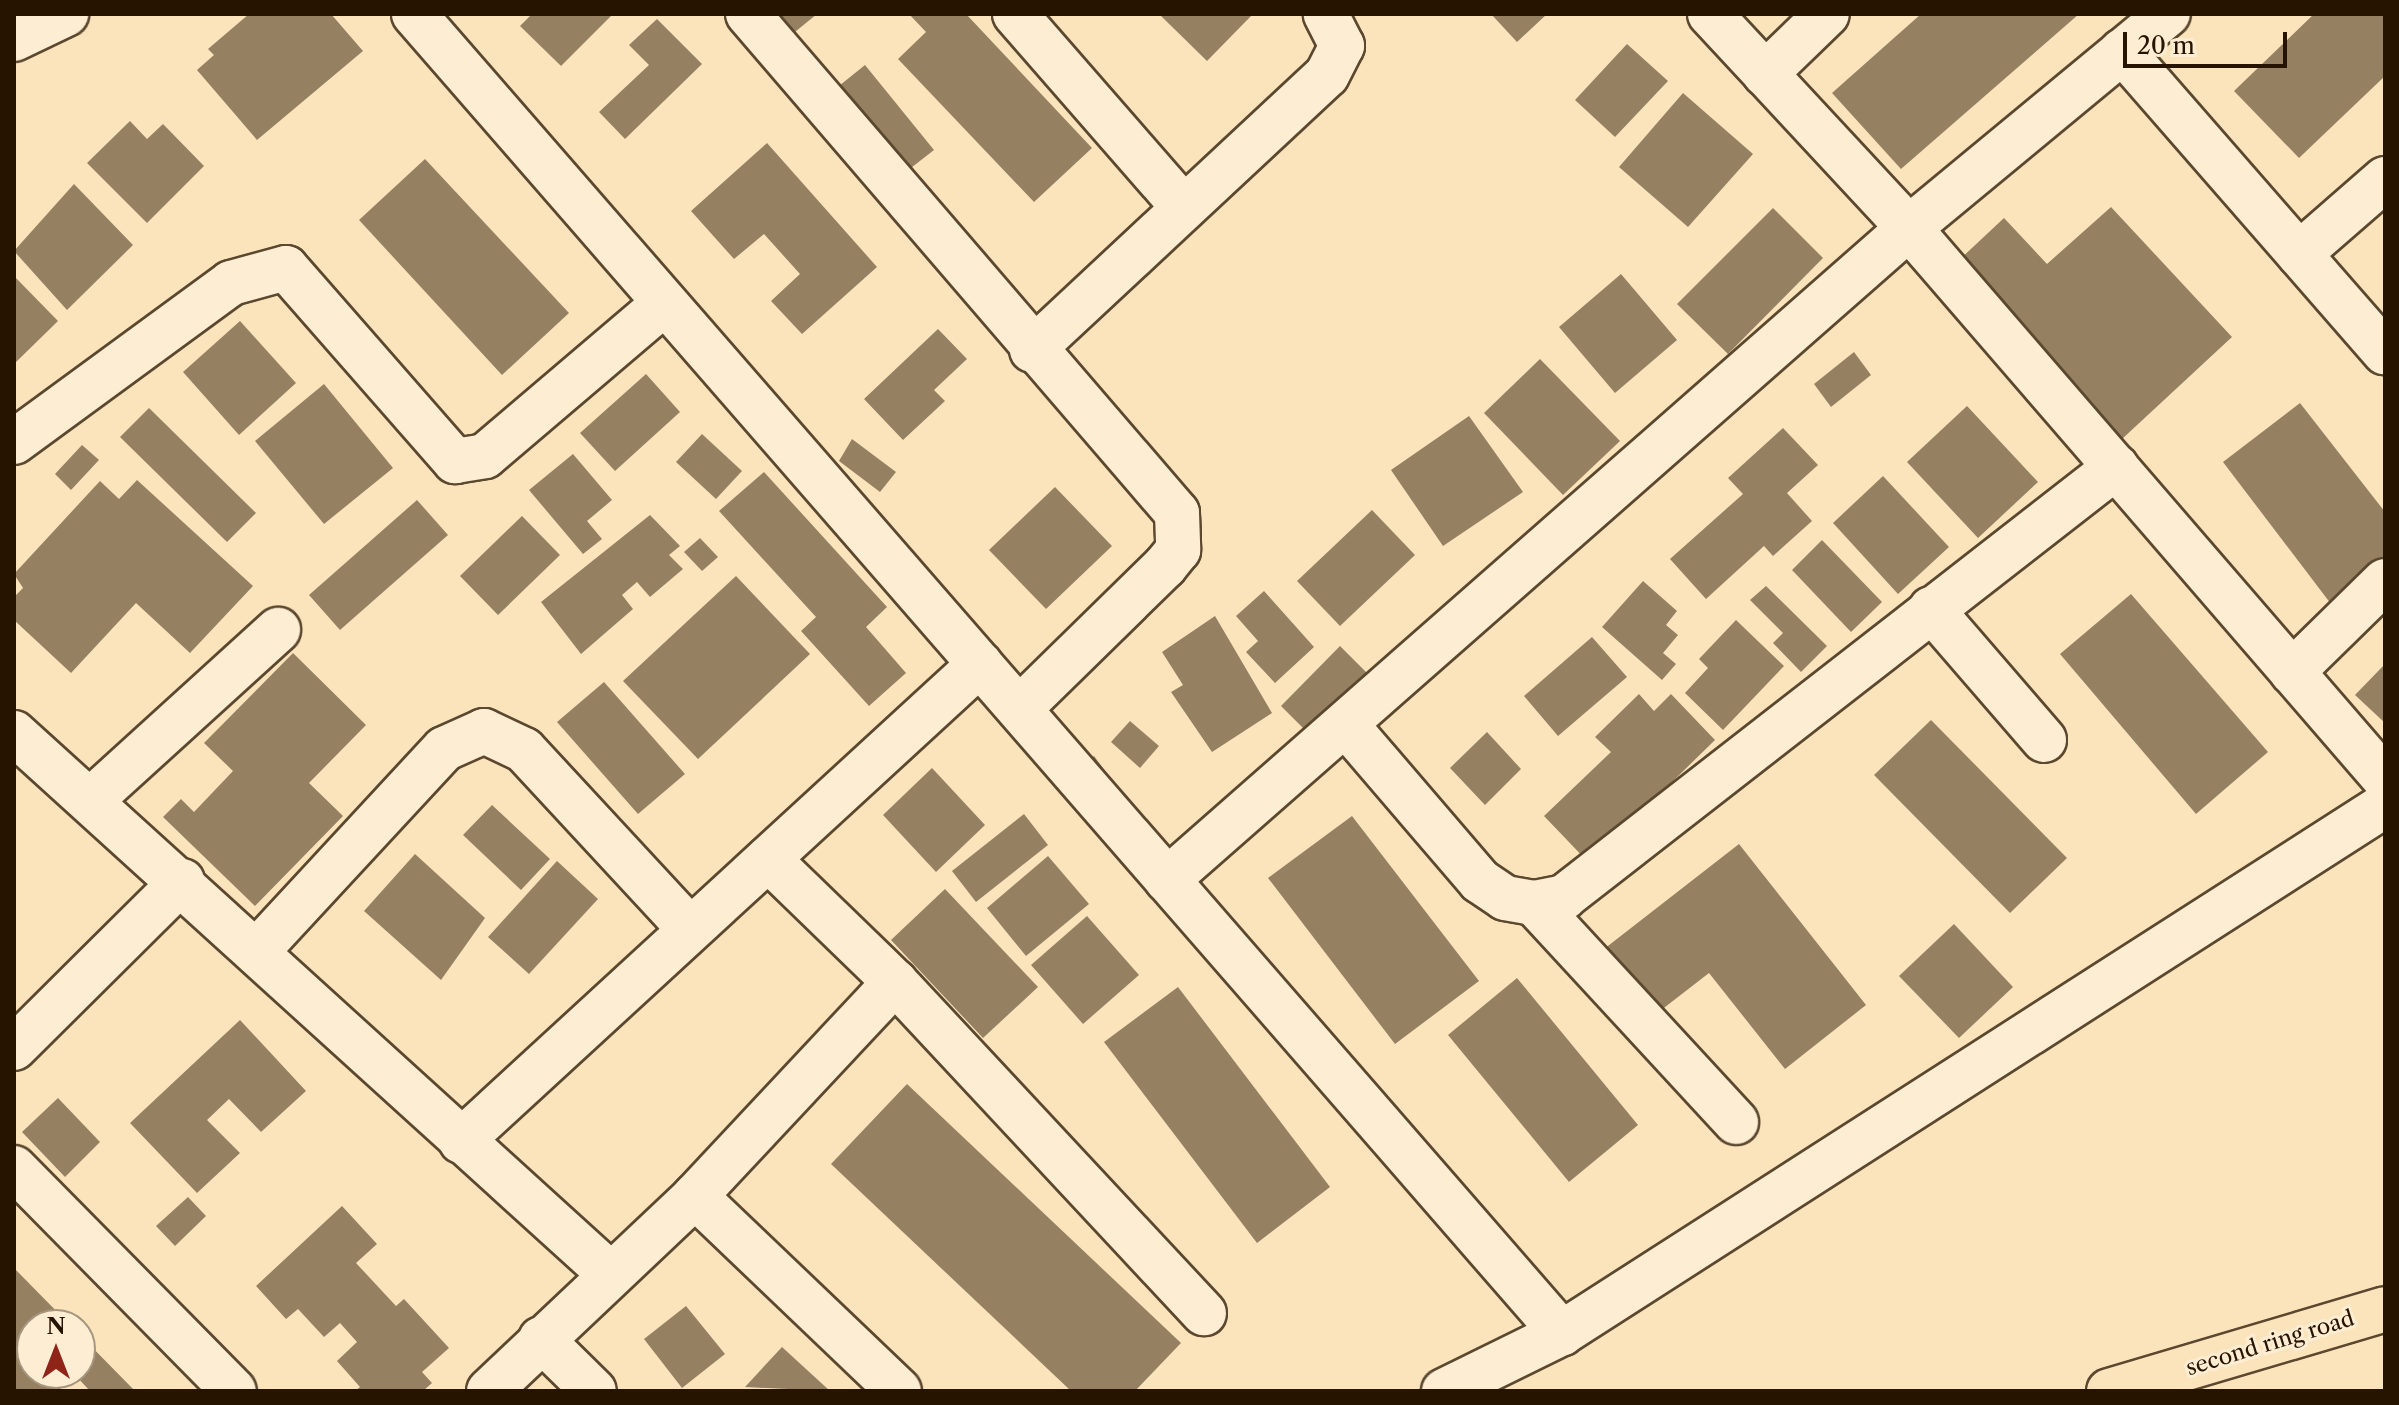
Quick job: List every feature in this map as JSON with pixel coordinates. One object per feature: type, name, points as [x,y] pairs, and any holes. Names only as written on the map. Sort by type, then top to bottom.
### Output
[{"type":"main road","name":"second ring road","points":[[2109,1391],[2385,1309]]},
{"type":"street","points":[[14,39],[66,14]]},
{"type":"street","points":[[414,14],[1562,1333]]},
{"type":"street","points":[[748,14],[1032,350],[1177,513],[1181,531],[1165,566],[1019,709]]},
{"type":"street","points":[[1015,14],[1184,208]]},
{"type":"street","points":[[1032,350],[1338,63],[1339,31],[1326,14]]},
{"type":"street","points":[[1710,14],[1909,228],[2385,779]]},
{"type":"street","points":[[1765,74],[1827,14]]},
{"type":"street","points":[[1167,880],[1348,727],[1909,228],[2168,14]]},
{"type":"street","points":[[2122,51],[2385,352]]},
{"type":"street","points":[[2299,254],[2385,179]]},
{"type":"street","points":[[14,442],[231,283],[286,268],[455,461],[485,456],[665,303]]},
{"type":"street","points":[[1348,727],[1480,881],[1505,898],[1534,903],[1564,897],[2116,467]]},
{"type":"street","points":[[2292,672],[2385,581]]},
{"type":"street","points":[[1931,609],[2044,740]]},
{"type":"street","points":[[91,800],[278,630]]},
{"type":"street","points":[[461,1141],[980,664]]},
{"type":"street","points":[[257,951],[444,749],[484,731],[524,750],[690,929]]},
{"type":"street","points":[[14,733],[182,881],[461,1141],[610,1274]]},
{"type":"street","points":[[1444,1391],[1562,1333],[2385,805]]},
{"type":"street","points":[[768,859],[895,982],[1204,1313]]},
{"type":"street","points":[[14,1048],[182,881]]},
{"type":"street","points":[[1534,903],[1736,1122]]},
{"type":"street","points":[[489,1391],[695,1196],[895,982]]},
{"type":"street","points":[[14,1168],[234,1391]]},
{"type":"street","points":[[695,1196],[899,1391]]},
{"type":"street","points":[[541,1339],[594,1391]]},
{"type":"building","points":[[249,14],[331,14],[363,51],[257,140],[197,70],[214,55],[208,49]]},
{"type":"building","points":[[532,14],[613,14],[561,66],[520,26]]},
{"type":"building","points":[[771,14],[817,14],[790,36]]},
{"type":"building","points":[[909,14],[966,14],[1092,148],[1034,202],[898,59],[926,32]]},
{"type":"building","points":[[1159,14],[1253,14],[1207,61]]},
{"type":"building","points":[[1491,14],[1547,14],[1517,42]]},
{"type":"building","points":[[1921,14],[2079,14],[1901,169],[1832,93]]},
{"type":"building","points":[[2314,14],[2385,14],[2385,76],[2299,158],[2234,91]]},
{"type":"building","points":[[657,19],[702,64],[625,139],[599,112],[649,65],[629,45]]},
{"type":"building","points":[[1627,44],[1668,81],[1615,137],[1575,100]]},
{"type":"building","points":[[865,65],[934,150],[898,178],[829,94]]},
{"type":"building","points":[[1683,93],[1753,154],[1688,227],[1619,167]]},
{"type":"building","points":[[130,121],[147,139],[163,124],[204,166],[147,223],[87,163]]},
{"type":"building","points":[[767,143],[877,267],[802,334],[771,301],[800,274],[764,234],[734,259],[691,211]]},
{"type":"building","points":[[425,159],[569,313],[502,375],[359,220]]},
{"type":"building","points":[[74,184],[133,245],[67,310],[14,251]]},
{"type":"building","points":[[2111,207],[2232,337],[2122,439],[1957,262],[2004,218],[2047,264]]},
{"type":"building","points":[[1773,208],[1823,258],[1728,354],[1677,304]]},
{"type":"building","points":[[1621,274],[1677,340],[1615,393],[1559,327]]},
{"type":"building","points":[[14,276],[58,321],[14,364]]},
{"type":"building","points":[[240,321],[296,383],[239,435],[183,372]]},
{"type":"building","points":[[938,329],[967,359],[934,390],[945,401],[903,440],[864,399]]},
{"type":"building","points":[[1854,352],[1871,375],[1831,407],[1814,384]]},
{"type":"building","points":[[1540,359],[1620,441],[1563,495],[1484,413]]},
{"type":"building","points":[[646,374],[680,412],[615,471],[580,433]]},
{"type":"building","points":[[324,384],[393,468],[324,524],[255,441]]},
{"type":"building","points":[[2300,403],[2385,512],[2385,563],[2331,604],[2223,462]]},
{"type":"building","points":[[1967,406],[2038,482],[1978,538],[1907,462]]},
{"type":"building","points":[[149,408],[256,513],[227,542],[120,437]]},
{"type":"building","points":[[1469,416],[1523,492],[1443,546],[1391,470]]},
{"type":"building","points":[[1783,428],[1818,465],[1787,493],[1812,521],[1773,556],[1764,546],[1706,599],[1670,559],[1743,494],[1728,478]]},
{"type":"building","points":[[702,434],[742,471],[716,499],[676,462]]},
{"type":"building","points":[[852,439],[896,472],[880,492],[839,461]]},
{"type":"building","points":[[82,445],[99,460],[71,490],[55,474]]},
{"type":"building","points":[[573,454],[612,500],[587,521],[602,539],[583,554],[529,490]]},
{"type":"building","points":[[764,472],[887,607],[866,627],[906,673],[869,706],[801,631],[816,617],[719,511]]},
{"type":"building","points":[[1883,476],[1949,547],[1898,594],[1833,523]]},
{"type":"building","points":[[137,480],[253,586],[190,653],[136,603],[71,673],[14,620],[14,597],[23,588],[14,574],[100,481],[119,499]]},
{"type":"building","points":[[1055,487],[1112,546],[1046,609],[989,550]]},
{"type":"building","points":[[417,500],[448,535],[340,630],[309,595]]},
{"type":"building","points":[[1372,510],[1415,555],[1340,626],[1297,581]]},
{"type":"building","points":[[650,515],[680,546],[669,555],[683,569],[650,597],[637,582],[622,595],[633,609],[581,654],[541,602]]},
{"type":"building","points":[[522,516],[560,555],[498,615],[460,576]]},
{"type":"building","points":[[700,538],[718,557],[702,571],[684,552]]},
{"type":"building","points":[[1822,540],[1882,602],[1851,632],[1792,570]]},
{"type":"building","points":[[736,576],[810,654],[698,759],[623,681]]},
{"type":"building","points":[[1643,581],[1677,611],[1666,625],[1678,635],[1663,653],[1676,664],[1662,680],[1602,627]]},
{"type":"building","points":[[1766,586],[1827,646],[1801,672],[1773,643],[1783,633],[1750,600]]},
{"type":"building","points":[[1264,591],[1314,647],[1275,683],[1246,652],[1258,641],[1236,616]]},
{"type":"building","points":[[2131,594],[2268,752],[2196,814],[2060,654]]},
{"type":"building","points":[[1215,616],[1272,713],[1212,752],[1171,692],[1183,685],[1162,652]]},
{"type":"building","points":[[1736,620],[1784,666],[1723,730],[1685,693],[1708,668],[1699,659]]},
{"type":"building","points":[[1592,637],[1627,677],[1558,736],[1524,696]]},
{"type":"building","points":[[1340,646],[1367,673],[1308,733],[1281,706]]},
{"type":"building","points":[[293,653],[366,725],[309,783],[343,816],[255,906],[163,817],[181,799],[194,812],[233,771],[204,743]]},
{"type":"building","points":[[2385,664],[2385,723],[2355,695]]},
{"type":"building","points":[[604,682],[685,774],[638,814],[557,722]]},
{"type":"building","points":[[1639,694],[1654,711],[1671,694],[1715,740],[1589,863],[1544,816],[1611,752],[1595,737]]},
{"type":"building","points":[[1931,720],[2067,858],[2010,913],[1874,775]]},
{"type":"building","points":[[1130,721],[1159,746],[1140,768],[1111,742]]},
{"type":"building","points":[[1487,732],[1521,769],[1485,805],[1450,768]]},
{"type":"building","points":[[1094,756],[1117,787],[1107,796],[1083,764]]},
{"type":"building","points":[[932,768],[985,825],[936,872],[883,815]]},
{"type":"building","points":[[492,805],[550,859],[521,890],[463,835]]},
{"type":"building","points":[[1024,814],[1048,845],[976,902],[952,871]]},
{"type":"building","points":[[1352,816],[1479,981],[1395,1044],[1268,878]]},
{"type":"building","points":[[1739,844],[1866,1005],[1785,1069],[1709,973],[1647,1021],[1595,956]]},
{"type":"building","points":[[415,854],[485,918],[441,980],[364,911]]},
{"type":"building","points":[[1048,856],[1089,904],[1026,956],[987,908]]},
{"type":"building","points":[[557,861],[598,899],[529,974],[488,937]]},
{"type":"building","points":[[945,889],[1038,987],[983,1038],[891,940]]},
{"type":"building","points":[[1087,916],[1139,975],[1083,1024],[1031,965]]},
{"type":"building","points":[[1954,924],[2013,987],[1959,1038],[1899,976]]},
{"type":"building","points":[[1517,978],[1638,1125],[1569,1182],[1448,1035]]},
{"type":"building","points":[[1178,987],[1330,1187],[1257,1243],[1104,1042]]},
{"type":"building","points":[[240,1020],[306,1091],[261,1132],[229,1099],[207,1120],[240,1153],[197,1193],[130,1123]]},
{"type":"building","points":[[907,1084],[1181,1343],[1135,1391],[1071,1391],[831,1164]]},
{"type":"building","points":[[58,1098],[100,1142],[65,1177],[22,1132]]},
{"type":"building","points":[[188,1197],[206,1216],[175,1246],[156,1226]]},
{"type":"building","points":[[342,1206],[377,1244],[356,1263],[396,1306],[404,1299],[449,1348],[422,1372],[432,1383],[423,1391],[355,1391],[360,1387],[337,1361],[357,1342],[340,1323],[324,1337],[298,1309],[286,1319],[256,1286]]},
{"type":"building","points":[[14,1268],[54,1309],[16,1309],[16,1389],[60,1389],[14,1391]]},
{"type":"building","points":[[686,1306],[725,1354],[682,1388],[644,1339]]},
{"type":"building","points":[[782,1347],[830,1391],[745,1387]]},
{"type":"building","points":[[96,1351],[135,1391],[88,1389],[96,1389]]}]
